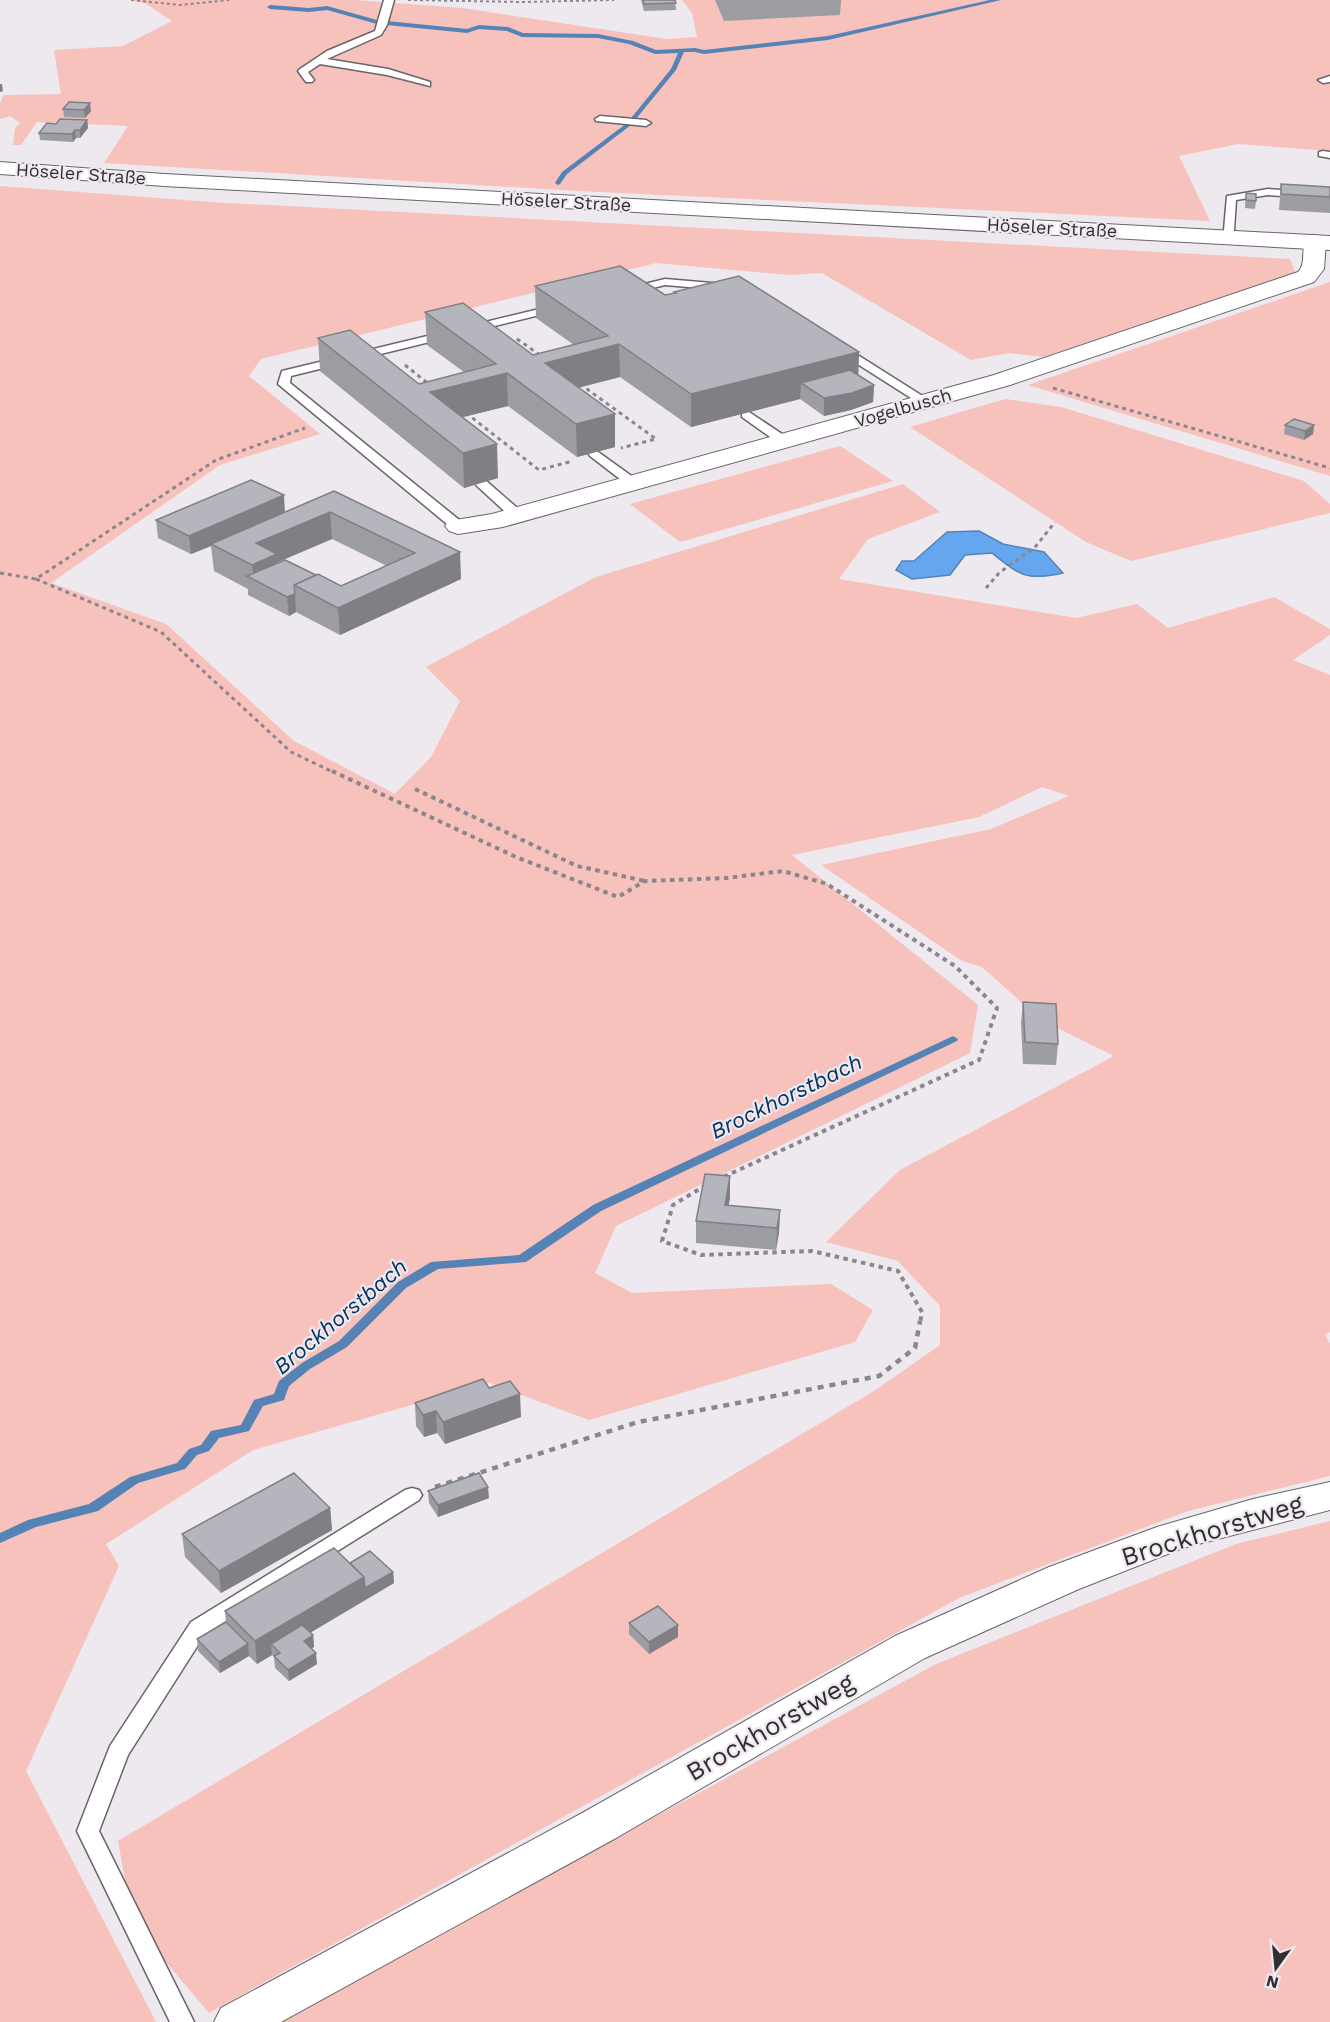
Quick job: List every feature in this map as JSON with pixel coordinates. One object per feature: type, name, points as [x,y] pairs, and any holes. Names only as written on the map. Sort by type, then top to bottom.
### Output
[{"type":"street","name":"Höseler Straße","points":[[0,168],[164,180],[1323,243]]},
{"type":"street","name":"Vogelbusch","points":[[458,526],[494,522],[1012,376],[1306,277],[1313,269],[1323,243]]},
{"type":"street","name":"Brockhorstweg","points":[[238,2022],[600,1825],[910,1647],[1064,1578],[1171,1537],[1330,1496]]},
{"type":"lane","points":[[309,80],[303,72],[336,50],[378,33],[384,24],[385,5],[388,0]]},
{"type":"lane","points":[[320,61],[381,71],[427,84]]},
{"type":"lane","points":[[600,119],[646,123]]},
{"type":"lane","points":[[1225,238],[1229,230],[1231,198],[1242,194],[1278,193],[1330,196]]},
{"type":"lane","points":[[620,293],[666,282],[734,288]]},
{"type":"lane","points":[[458,526],[284,384],[286,374],[563,307]]},
{"type":"lane","points":[[826,339],[926,402]]},
{"type":"lane","points":[[746,414],[784,441]]},
{"type":"lane","points":[[594,453],[633,483]]},
{"type":"lane","points":[[481,483],[517,515]]},
{"type":"lane","points":[[182,2022],[88,1831],[118,1752],[198,1628],[412,1495]]},
{"type":"path","points":[[130,0],[168,6],[187,6],[229,0]]},
{"type":"path","points":[[388,0],[523,2],[614,0]]},
{"type":"path","points":[[495,323],[543,358]]},
{"type":"path","points":[[385,350],[431,386]]},
{"type":"path","points":[[1012,376],[1330,468]]},
{"type":"path","points":[[578,382],[584,386]]},
{"type":"path","points":[[464,411],[469,416]]},
{"type":"path","points":[[36,579],[216,460],[328,420]]},
{"type":"path","points":[[986,588],[999,573],[1036,546],[1055,522]]},
{"type":"path","points":[[0,573],[36,579],[161,632],[291,752],[516,857],[618,897],[645,881]]},
{"type":"path","points":[[412,1495],[638,1422],[879,1376],[915,1348],[922,1312],[898,1271],[812,1251],[701,1255],[662,1241],[674,1206],[711,1183],[980,1060],[998,1008],[955,966],[827,884],[783,871],[726,879],[645,881],[578,866],[415,789]]},
{"type":"shaded area","points":[[131,0],[355,0],[462,8],[667,39],[697,37],[692,13],[682,0],[1330,0],[1330,151],[1238,144],[1179,156],[1210,221],[579,191],[104,163],[128,126],[37,122],[21,145],[13,145],[15,128],[20,123],[10,116],[0,119],[0,103],[4,95],[61,94],[54,50],[123,46],[172,21],[145,3]]},
{"type":"shaded area","points":[[0,186],[211,202],[1290,259],[1296,274],[1043,357],[1009,353],[971,360],[822,273],[789,275],[656,263],[261,359],[249,376],[320,434],[220,465],[51,583],[166,624],[294,741],[395,794],[431,757],[460,701],[426,667],[596,577],[903,484],[940,512],[868,539],[839,579],[1076,618],[1137,604],[1168,628],[1274,597],[1330,629],[1330,635],[1293,660],[1330,675],[1330,1332],[1325,1335],[1330,1344],[1330,1476],[1188,1511],[959,1598],[209,2013],[133,1923],[118,1841],[874,1391],[940,1345],[940,1306],[898,1261],[826,1242],[900,1170],[1114,1056],[1041,1020],[982,967],[962,961],[821,865],[991,829],[1069,796],[1042,787],[979,817],[792,855],[978,1005],[970,1053],[616,1226],[595,1273],[632,1293],[831,1284],[873,1310],[855,1342],[589,1420],[489,1383],[253,1450],[106,1544],[119,1566],[26,1771],[156,2022],[0,2022]]},
{"type":"shaded area","points":[[1330,282],[1330,476],[1028,385]]},
{"type":"shaded area","points":[[1005,399],[1061,407],[1304,481],[1330,504],[1330,513],[1131,561],[1086,542],[910,427]]},
{"type":"shaded area","points":[[840,446],[893,481],[680,542],[630,504]]},
{"type":"shaded area","points":[[1330,1521],[1330,2022],[278,2022],[936,1664],[1236,1544]]},
{"type":"water","points":[[979,531],[1003,544],[1044,552],[1063,573],[1040,576],[1024,575],[992,553],[965,555],[950,575],[912,579],[896,570],[902,561],[914,561],[947,532]]},
{"type":"building","points":[[643,0],[675,0],[676,3],[644,4]]},
{"type":"building","points":[[69,102],[90,103],[84,110],[63,109]]},
{"type":"building","points":[[60,119],[87,120],[80,130],[75,130],[72,134],[39,133],[47,123],[56,124]]},
{"type":"building","points":[[1281,184],[1330,187],[1330,197],[1281,194]]},
{"type":"building","points":[[1246,193],[1256,194],[1256,201],[1246,200]]},
{"type":"building","points":[[620,266],[665,295],[739,276],[859,352],[691,394],[619,344],[545,363],[615,414],[576,424],[507,373],[430,392],[497,444],[463,453],[318,338],[350,330],[419,384],[496,364],[425,312],[463,303],[533,355],[608,336],[535,286]]},
{"type":"building","points":[[850,370],[874,385],[852,393],[824,398],[801,383]]},
{"type":"building","points":[[1294,419],[1314,425],[1305,431],[1285,425]]},
{"type":"building","points":[[251,480],[284,495],[189,536],[156,520]]},
{"type":"building","points":[[334,491],[460,552],[338,608],[294,585],[318,574],[341,586],[415,553],[330,512],[256,543],[277,554],[252,565],[211,544]]},
{"type":"building","points":[[285,560],[316,575],[294,585],[295,594],[287,597],[247,576]]},
{"type":"building","points":[[1023,1002],[1056,1004],[1058,1044],[1025,1042]]},
{"type":"building","points":[[705,1174],[730,1176],[725,1205],[780,1210],[777,1228],[696,1221]]},
{"type":"building","points":[[483,1379],[489,1388],[510,1381],[520,1394],[443,1422],[436,1411],[423,1415],[415,1403]]},
{"type":"building","points":[[294,1473],[330,1508],[219,1571],[182,1534]]},
{"type":"building","points":[[479,1473],[488,1487],[438,1505],[428,1491]]},
{"type":"building","points":[[334,1548],[364,1577],[255,1641],[225,1611]]},
{"type":"building","points":[[370,1551],[393,1572],[365,1588],[364,1577],[350,1563]]},
{"type":"building","points":[[658,1606],[678,1625],[649,1642],[629,1623]]},
{"type":"building","points":[[226,1622],[248,1644],[219,1662],[197,1639]]},
{"type":"building","points":[[302,1625],[313,1635],[304,1641],[316,1653],[288,1670],[274,1656],[280,1653],[271,1644]]},
{"type":"waterway","points":[[270,7],[309,10],[327,8],[377,22],[467,31],[479,27],[508,29],[522,35],[598,36],[631,42],[655,52],[695,50],[704,52],[828,38],[998,0]]},
{"type":"waterway","points":[[558,183],[564,173],[629,124],[674,69],[682,51]]},
{"type":"waterway","name":"Brockhorstbach","points":[[0,1538],[33,1523],[93,1508],[134,1480],[181,1466],[193,1452],[205,1448],[215,1434],[245,1428],[258,1403],[280,1397],[283,1384],[306,1366],[343,1344],[402,1285],[435,1265],[522,1259],[597,1208],[953,1039]]}]
